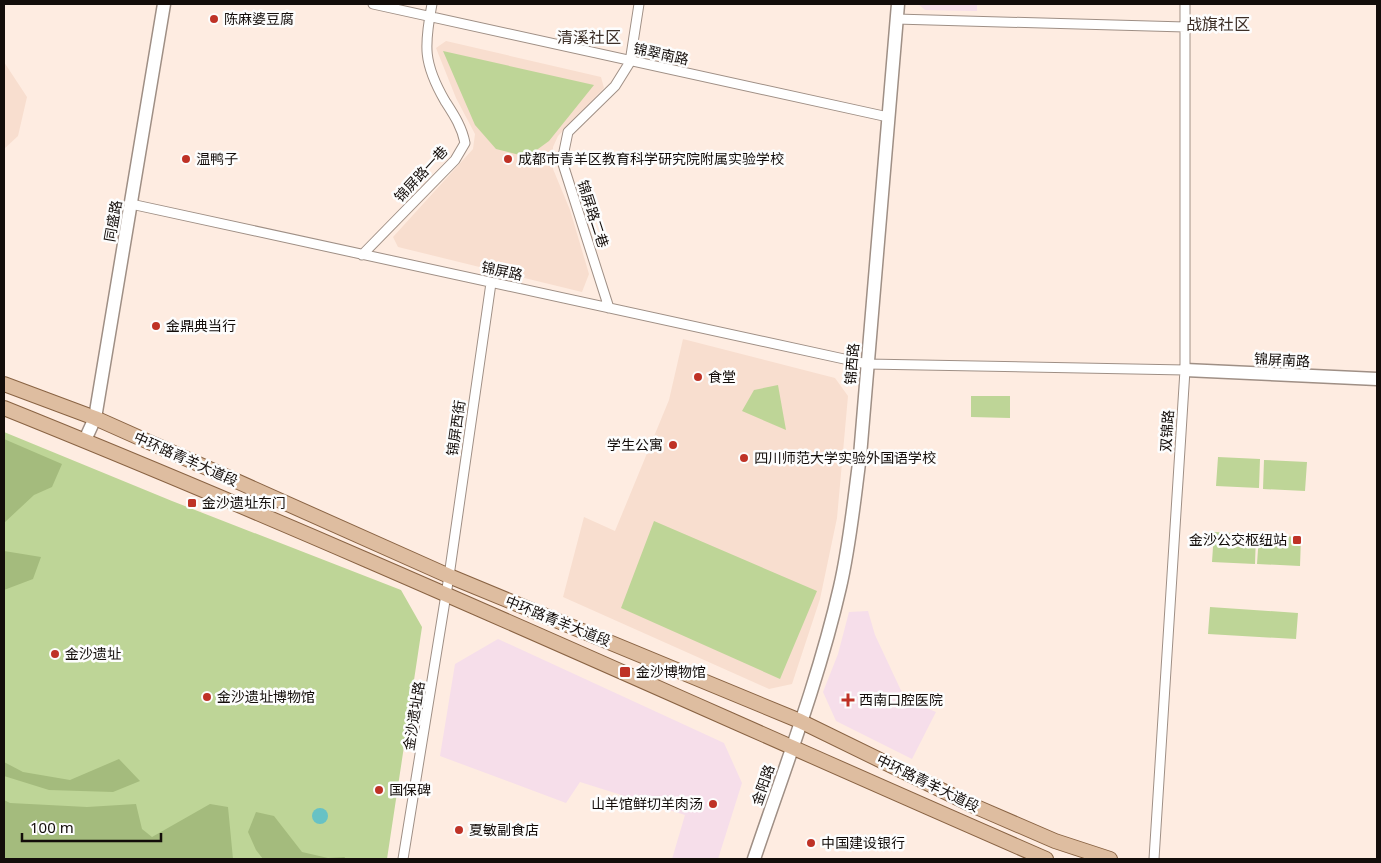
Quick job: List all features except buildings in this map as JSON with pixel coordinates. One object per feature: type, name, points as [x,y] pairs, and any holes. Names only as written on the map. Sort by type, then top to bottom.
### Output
[{"type":"main road","name":"中环路青羊大道段","points":[[4,384],[95,418],[449,576],[800,721],[974,806],[1055,841],[1110,859]]},
{"type":"main road","name":"中环路青羊大道段","points":[[4,408],[446,593],[791,748],[1046,859]]},
{"type":"main road","points":[[1055,841],[1086,859]]},
{"type":"street","name":"同盛路","points":[[84,440],[95,418],[164,4]]},
{"type":"street","name":"锦翠南路","points":[[373,4],[630,62],[888,116]]},
{"type":"street","name":"锦屏路一巷","points":[[362,255],[455,160],[465,143],[463,130],[436,87],[428,66],[424,44],[432,4]]},
{"type":"street","points":[[630,62],[639,4]]},
{"type":"street","name":"锦西路","points":[[800,721],[840,588],[860,456],[898,4]]},
{"type":"street","name":"双锦路","points":[[1154,859],[1185,370],[1185,4]]},
{"type":"street","points":[[896,19],[1185,27]]},
{"type":"street","name":"锦屏路二巷","points":[[608,308],[562,161],[568,132],[615,86],[630,62]]},
{"type":"street","name":"锦屏路","points":[[131,204],[867,364],[1185,370]]},
{"type":"street","name":"锦屏西街","points":[[449,576],[491,283]]},
{"type":"street","name":"锦屏南路","points":[[1185,370],[1377,379]]},
{"type":"street","name":"金沙遗址路","points":[[403,859],[449,576]]},
{"type":"street","name":"金阳路","points":[[754,859],[800,721]]},
{"type":"shaded area","points":[[918,4],[977,4],[977,11],[925,10]]},
{"type":"shaded area","name":"成都市青羊区教育科学研究院附属实验学校","points":[[446,41],[601,77],[604,88],[558,136],[553,147],[553,169],[570,210],[589,274],[582,292],[398,247],[393,237],[473,149],[475,134],[456,98],[436,48]]},
{"type":"shaded area","points":[[4,62],[27,97],[18,136],[4,149]]},
{"type":"shaded area","name":"四川师范大学实验外国语学校","points":[[683,339],[835,378],[848,396],[837,518],[820,599],[792,684],[769,689],[563,597],[584,517],[615,531],[669,400]]},
{"type":"shaded area","points":[[868,611],[875,635],[905,699],[936,712],[912,759],[836,721],[823,692],[838,654],[849,612]]},
{"type":"shaded area","points":[[498,639],[724,743],[742,783],[718,859],[672,859],[685,815],[580,782],[566,803],[440,756],[455,664]]},
{"type":"green space","points":[[443,51],[594,85],[549,141],[527,157],[496,149],[475,125]]},
{"type":"green space","points":[[778,385],[786,430],[742,411],[754,390]]},
{"type":"green space","points":[[971,396],[1010,396],[1010,418],[971,417]]},
{"type":"green space","name":"金沙遗址博物馆","points":[[4,432],[172,501],[401,590],[422,627],[387,859],[4,859]]},
{"type":"green space","points":[[4,439],[62,464],[52,487],[34,495],[4,523]]},
{"type":"green space","points":[[1218,457],[1260,459],[1259,488],[1216,486]]},
{"type":"green space","points":[[1264,460],[1307,462],[1305,491],[1263,489]]},
{"type":"green space","points":[[654,521],[817,591],[780,679],[621,608]]},
{"type":"green space","points":[[1214,532],[1256,534],[1255,564],[1212,562]]},
{"type":"green space","points":[[1259,535],[1301,537],[1300,566],[1257,564]]},
{"type":"green space","points":[[4,551],[41,557],[33,579],[4,590]]},
{"type":"green space","points":[[1210,607],[1298,613],[1296,639],[1208,634]]},
{"type":"green space","points":[[119,759],[140,781],[113,792],[49,790],[4,776],[4,762],[23,772],[70,780]]},
{"type":"green space","points":[[4,800],[10,803],[87,807],[136,804],[142,829],[152,837],[210,804],[228,807],[233,859],[4,859]]},
{"type":"green space","points":[[256,812],[274,816],[302,852],[328,858],[345,857],[344,859],[263,859],[256,850],[248,832]]},
{"type":"water","points":[[320,808],[326,810],[328,816],[326,822],[320,824],[314,822],[312,816],[314,810]]},
{"type":"place","name":"陈麻婆豆腐","points":[[214,19]]},
{"type":"place","name":"温鸭子","points":[[186,159]]},
{"type":"place","name":"成都市青羊区教育科学研究院附属实验学校","points":[[508,159]]},
{"type":"place","name":"金鼎典当行","points":[[156,326]]},
{"type":"place","name":"食堂","points":[[698,377]]},
{"type":"place","name":"学生公寓","points":[[673,445]]},
{"type":"place","name":"四川师范大学实验外国语学校","points":[[744,458]]},
{"type":"place","name":"金沙遗址东门","points":[[192,503]]},
{"type":"place","name":"金沙公交枢纽站","points":[[1297,540]]},
{"type":"place","name":"金沙遗址","points":[[55,654]]},
{"type":"place","name":"金沙博物馆","points":[[625,672]]},
{"type":"place","name":"金沙遗址博物馆","points":[[207,697]]},
{"type":"place","name":"西南口腔医院","points":[[848,700]]},
{"type":"place","name":"国保碑","points":[[379,790]]},
{"type":"place","name":"山羊馆鲜切羊肉汤","points":[[713,804]]},
{"type":"place","name":"夏敏副食店","points":[[459,830]]},
{"type":"place","name":"中国建设银行","points":[[811,843]]},
{"type":"district","name":"战旗社区","points":[[1218,24]]},
{"type":"district","name":"清溪社区","points":[[589,37]]}]
